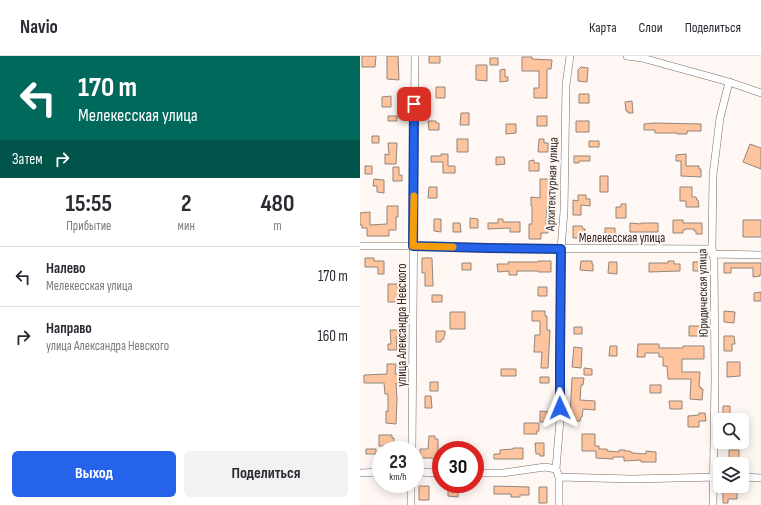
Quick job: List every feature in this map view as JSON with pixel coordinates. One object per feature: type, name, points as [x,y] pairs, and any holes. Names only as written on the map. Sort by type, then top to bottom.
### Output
[{"type":"street","name":"улица Александра Невского","points":[[412,441],[415,56]]},
{"type":"street","name":"Архитектурная улица","points":[[559,505],[559,477],[556,469],[560,408],[561,249],[564,211],[566,85],[570,56]]},
{"type":"street","points":[[627,56],[642,58],[729,82],[761,93]]},
{"type":"street","name":"Юридическая улица","points":[[717,457],[713,175],[720,118],[729,82]]},
{"type":"street","name":"Мелекесская улица","points":[[360,246],[713,251],[761,255]]},
{"type":"street","points":[[484,473],[503,473],[545,467],[556,469]]},
{"type":"street","points":[[360,473],[372,472]]},
{"type":"street","points":[[559,477],[713,477]]},
{"type":"street","points":[[749,477],[761,478]]},
{"type":"street","points":[[411,493],[411,505]]},
{"type":"street","name":"Юридическая улица","points":[[713,505],[715,493]]},
{"type":"building","points":[[362,56],[376,56],[375,67],[362,67]]},
{"type":"building","points":[[387,56],[398,56],[399,80],[387,79]]},
{"type":"building","points":[[429,56],[440,56],[440,63],[429,63]]},
{"type":"building","points":[[522,57],[552,60],[551,69],[547,69],[547,98],[534,98],[534,88],[539,88],[539,71],[522,71]]},
{"type":"building","points":[[490,58],[498,58],[498,65],[490,65]]},
{"type":"building","points":[[476,65],[487,65],[487,81],[476,80]]},
{"type":"building","points":[[581,67],[588,68],[587,82],[578,81],[578,70]]},
{"type":"building","points":[[505,69],[505,77],[508,77],[508,81],[500,82],[500,70]]},
{"type":"building","points":[[436,87],[445,87],[445,98],[436,98]]},
{"type":"building","points":[[579,94],[589,94],[589,103],[579,103]]},
{"type":"building","points":[[391,96],[391,107],[382,107],[382,97]]},
{"type":"building","points":[[632,101],[633,113],[628,113],[628,111],[626,111],[625,102]]},
{"type":"building","points":[[461,113],[469,113],[469,125],[460,125]]},
{"type":"building","points":[[388,116],[397,116],[397,121],[388,121]]},
{"type":"building","points":[[537,116],[547,116],[547,126],[537,126]]},
{"type":"building","points":[[428,121],[436,121],[436,123],[439,123],[439,130],[429,130]]},
{"type":"building","points":[[576,121],[589,121],[589,132],[576,132]]},
{"type":"building","points":[[506,124],[516,124],[516,133],[506,134]]},
{"type":"building","points":[[644,124],[701,124],[701,131],[687,131],[687,134],[677,134],[655,133],[655,130],[644,130]]},
{"type":"building","points":[[372,136],[379,136],[379,143],[372,143]]},
{"type":"building","points":[[457,139],[468,139],[468,152],[457,152]]},
{"type":"building","points":[[539,139],[544,139],[544,143],[548,143],[548,152],[538,152]]},
{"type":"building","points":[[589,141],[599,141],[599,147],[589,147]]},
{"type":"building","points":[[388,143],[397,143],[396,164],[385,164],[385,154],[389,155]]},
{"type":"building","points":[[750,144],[761,148],[761,169],[743,162]]},
{"type":"building","points":[[441,154],[448,154],[448,166],[455,166],[455,173],[443,173],[443,162],[431,162],[431,156],[441,156]]},
{"type":"building","points":[[686,154],[686,166],[699,166],[699,169],[701,169],[701,177],[681,176],[681,161],[676,161],[676,155]]},
{"type":"building","points":[[574,156],[590,156],[590,161],[579,161],[579,163],[574,163]]},
{"type":"building","points":[[496,157],[504,157],[505,164],[496,165]]},
{"type":"building","points":[[534,160],[534,163],[539,163],[539,171],[529,171],[529,161]]},
{"type":"building","points":[[365,166],[372,166],[372,174],[365,174]]},
{"type":"building","points":[[393,167],[399,167],[399,175],[402,175],[402,181],[393,181]]},
{"type":"building","points":[[600,176],[608,176],[608,192],[600,192]]},
{"type":"building","points":[[374,179],[384,180],[384,193],[377,192],[377,186],[373,186]]},
{"type":"building","points":[[540,179],[549,179],[549,201],[552,201],[552,206],[547,206],[546,224],[548,224],[548,233],[541,233],[541,239],[529,239],[529,224],[532,224],[531,197],[540,198]]},
{"type":"building","points":[[429,187],[437,187],[437,198],[428,198]]},
{"type":"building","points":[[680,187],[692,187],[692,197],[696,197],[699,207],[686,207],[686,201],[680,201]]},
{"type":"building","points":[[578,195],[586,195],[586,199],[590,199],[590,206],[581,205],[581,215],[573,215],[573,200],[578,201]]},
{"type":"building","points":[[621,204],[626,204],[626,218],[616,218],[616,207],[621,207]]},
{"type":"building","points":[[387,206],[398,206],[396,230],[389,230],[389,236],[367,236],[367,228],[362,228],[362,225],[360,225],[360,213],[370,212],[370,225],[387,224]]},
{"type":"building","points":[[470,218],[478,219],[478,228],[470,228]]},
{"type":"building","points":[[434,219],[441,219],[441,232],[434,231]]},
{"type":"building","points":[[498,219],[503,219],[503,222],[520,222],[520,232],[510,232],[510,228],[488,229],[488,223],[498,223]]},
{"type":"building","points":[[673,220],[683,220],[683,223],[702,223],[702,234],[696,234],[694,229],[685,229],[683,230],[683,233],[673,233]]},
{"type":"building","points":[[743,220],[761,220],[761,237],[743,237]]},
{"type":"building","points":[[453,223],[460,223],[461,232],[453,232]]},
{"type":"building","points":[[630,223],[658,223],[658,232],[630,232]]},
{"type":"building","points":[[573,226],[582,226],[583,229],[585,229],[585,238],[573,238]]},
{"type":"building","points":[[605,228],[615,228],[615,237],[605,237]]},
{"type":"building","points":[[365,258],[374,258],[374,261],[384,261],[384,274],[378,274],[378,267],[365,267]]},
{"type":"building","points":[[422,258],[432,258],[433,286],[425,286],[425,273],[422,273]]},
{"type":"building","points":[[551,261],[551,272],[517,271],[517,275],[509,275],[509,271],[498,272],[497,264]]},
{"type":"building","points":[[581,261],[592,261],[593,271],[580,270]]},
{"type":"building","points":[[668,261],[674,261],[674,264],[680,264],[680,271],[649,272],[649,263],[668,263]]},
{"type":"building","points":[[609,262],[617,262],[617,274],[608,273]]},
{"type":"building","points":[[693,262],[702,262],[702,271],[693,271]]},
{"type":"building","points":[[462,263],[471,263],[471,270],[462,270]]},
{"type":"building","points":[[724,263],[761,263],[761,274],[760,276],[753,277],[753,268],[731,268],[731,273],[724,273]]},
{"type":"building","points":[[388,284],[397,284],[399,302],[388,302]]},
{"type":"building","points":[[538,287],[547,287],[547,296],[538,296]]},
{"type":"building","points":[[761,292],[761,301],[754,301],[754,293]]},
{"type":"building","points":[[432,295],[442,295],[442,302],[432,302]]},
{"type":"building","points":[[532,311],[545,311],[545,316],[547,316],[547,330],[550,330],[548,368],[541,368],[542,352],[534,352],[535,335],[540,335],[540,321],[532,321]]},
{"type":"building","points":[[724,311],[735,312],[734,323],[724,322]]},
{"type":"building","points":[[450,312],[465,312],[465,329],[450,329]]},
{"type":"building","points":[[689,326],[702,326],[701,336],[689,336]]},
{"type":"building","points":[[574,327],[582,327],[582,334],[574,334]]},
{"type":"building","points":[[390,330],[398,330],[398,337],[396,337],[397,350],[388,350],[388,344],[391,344]]},
{"type":"building","points":[[436,331],[445,331],[444,339],[441,340],[441,342],[436,342]]},
{"type":"building","points":[[724,336],[734,336],[735,344],[732,344],[732,351],[724,351]]},
{"type":"building","points":[[638,344],[659,344],[659,348],[704,346],[704,359],[682,359],[682,372],[700,372],[699,387],[703,389],[702,400],[690,399],[691,379],[668,379],[667,366],[663,366],[663,357],[659,357],[659,353],[645,353],[645,357],[637,357]]},
{"type":"building","points":[[610,346],[617,346],[617,356],[609,356]]},
{"type":"building","points":[[574,347],[582,348],[581,368],[572,367]]},
{"type":"building","points":[[727,362],[740,362],[740,376],[727,377]]},
{"type":"building","points":[[387,364],[396,364],[395,374],[399,374],[399,383],[396,383],[396,424],[386,423],[386,411],[388,412],[388,394],[385,394],[384,383],[364,383],[364,375],[387,374]]},
{"type":"building","points":[[584,368],[592,369],[592,375],[584,375]]},
{"type":"building","points":[[501,369],[516,369],[516,376],[501,376]]},
{"type":"building","points":[[540,377],[549,377],[549,383],[540,383]]},
{"type":"building","points":[[572,378],[584,378],[583,385],[581,385],[580,400],[595,401],[595,410],[583,409],[580,421],[572,421],[572,415],[570,415]]},
{"type":"building","points":[[430,382],[438,382],[438,391],[430,391]]},
{"type":"building","points":[[650,385],[661,385],[661,393],[650,393]]},
{"type":"building","points":[[425,396],[431,396],[432,408],[425,408]]},
{"type":"building","points":[[669,401],[682,401],[682,409],[670,409]]},
{"type":"building","points":[[723,406],[730,406],[730,413],[723,413]]},
{"type":"building","points":[[540,411],[548,412],[548,422],[540,422]]},
{"type":"building","points":[[699,413],[705,413],[706,421],[699,421],[699,427],[688,427],[688,416],[699,415]]},
{"type":"building","points":[[524,423],[539,423],[539,431],[537,431],[537,434],[524,434]]},
{"type":"building","points":[[582,434],[595,434],[595,446],[599,446],[599,449],[607,449],[607,451],[619,452],[619,450],[625,450],[632,453],[646,454],[646,451],[656,452],[656,462],[641,462],[641,460],[624,461],[624,457],[613,457],[613,459],[596,458],[596,451],[582,451]]},
{"type":"building","points":[[379,435],[392,435],[392,438],[394,438],[394,441],[379,441]]},
{"type":"building","points":[[429,436],[435,436],[435,439],[438,439],[438,441],[432,441],[432,458],[424,458],[424,449],[428,449]]},
{"type":"building","points":[[535,443],[544,443],[544,456],[536,454]]},
{"type":"building","points":[[523,448],[523,459],[494,459],[494,454],[500,454],[500,450]]},
{"type":"building","points":[[366,449],[372,449],[372,454],[366,454]]},
{"type":"building","points":[[729,450],[739,450],[739,457],[729,457]]},
{"type":"building","points":[[424,486],[429,486],[429,500],[419,500],[419,493],[424,493]]},
{"type":"building","points":[[494,486],[529,487],[529,495],[511,497],[511,494],[494,494]]},
{"type":"building","points":[[539,487],[547,487],[547,503],[539,503]]},
{"type":"building","points":[[448,493],[458,493],[458,497],[448,496]]},
{"type":"building","points":[[723,493],[737,493],[737,499],[728,499],[728,503],[723,503]]},
{"type":"slow traffic","points":[[414,196],[413,246],[453,247]]},
{"type":"route","points":[[414,104],[413,246],[561,249],[560,408]]}]
